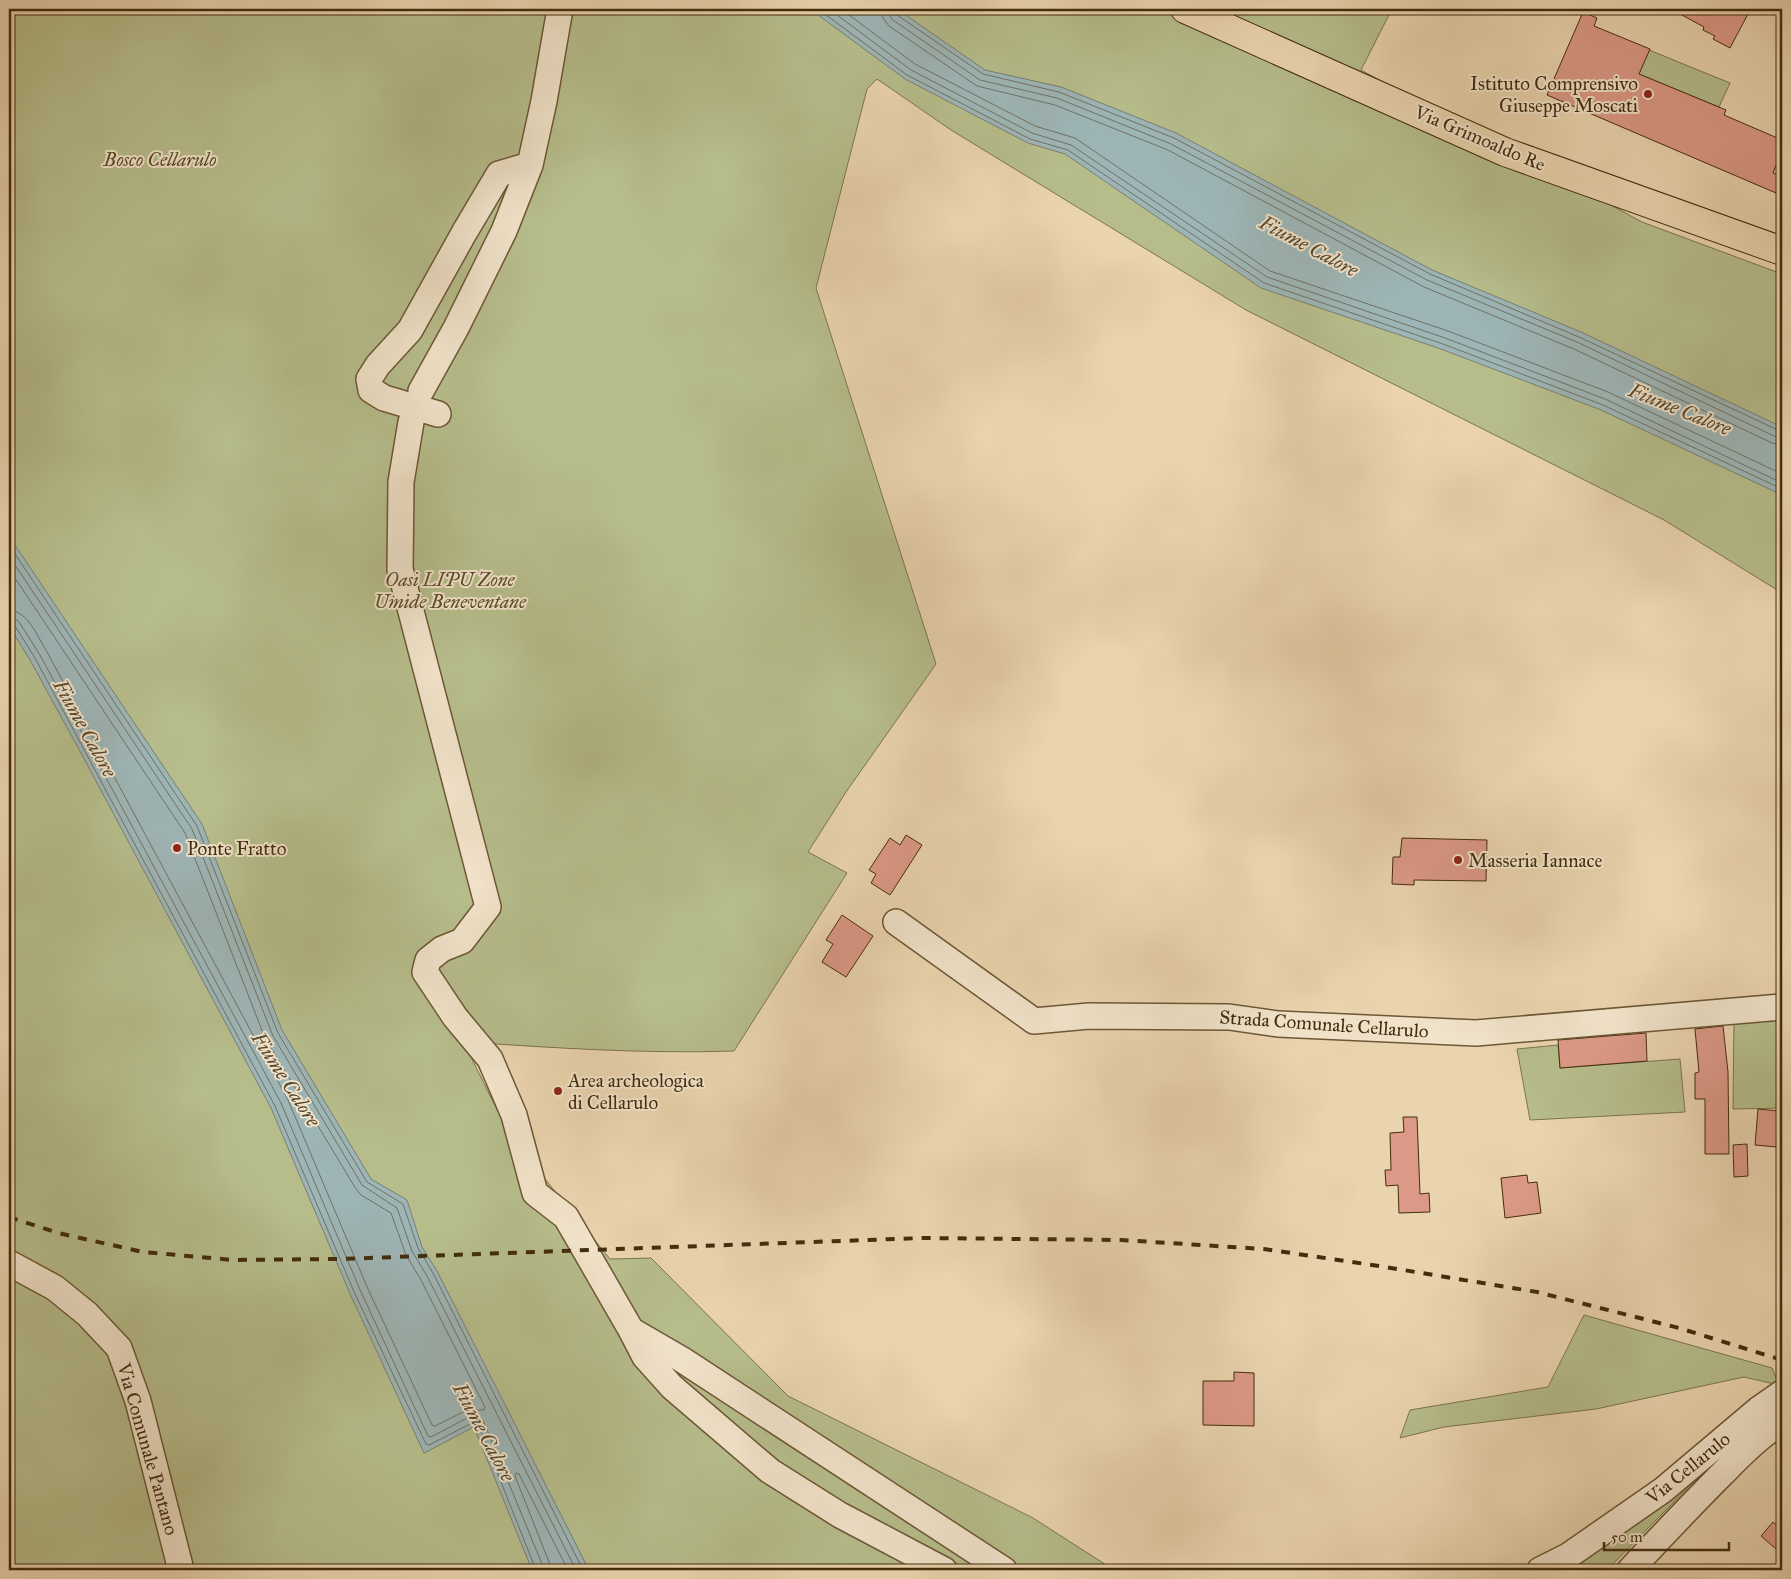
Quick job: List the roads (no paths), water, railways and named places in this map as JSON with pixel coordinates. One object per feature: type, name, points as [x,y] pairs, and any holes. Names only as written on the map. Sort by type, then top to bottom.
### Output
[{"type":"main road","name":"Via Grimoaldo Re","points":[[1185,9],[1505,152],[1782,251]]},
{"type":"street","points":[[421,391],[456,328],[504,231],[530,165],[544,101],[560,9]]},
{"type":"street","points":[[438,414],[384,398],[371,390],[369,379],[378,365],[410,330],[499,174],[530,165]]},
{"type":"street","points":[[411,422],[401,482],[400,569],[488,907],[462,941],[442,949],[428,960],[426,972],[455,1017],[490,1058],[514,1115],[535,1193],[566,1217],[631,1330],[644,1357],[672,1387],[770,1471],[840,1516],[944,1570]]},
{"type":"street","name":"Strada Comunale Cellarulo","points":[[896,922],[1034,1021],[1089,1016],[1229,1017],[1278,1024],[1476,1033],[1782,1007]]},
{"type":"street","name":"Via Comunale Pantano","points":[[9,1263],[54,1288],[87,1314],[119,1348],[138,1401],[181,1570]]},
{"type":"street","points":[[631,1330],[689,1365],[1004,1570]]},
{"type":"street","name":"Via Cellarulo","points":[[1540,1570],[1568,1556],[1664,1490],[1782,1393]]},
{"type":"street","points":[[1630,1570],[1745,1451],[1765,1432],[1782,1422]]},
{"type":"water","name":"Fiume Calore","points":[[810,9],[897,9],[985,70],[1061,87],[1176,133],[1432,270],[1581,332],[1782,427],[1782,495],[1601,410],[1441,349],[1261,288],[1065,154],[1028,143],[905,79]]},
{"type":"water","name":"Fiume Calore","points":[[9,532],[11,539],[202,824],[282,1030],[371,1179],[407,1200],[422,1247],[437,1271],[589,1570],[532,1570],[474,1427],[424,1453],[351,1296],[271,1108],[82,755],[30,660],[9,626]]},
{"type":"railway","points":[[9,1217],[58,1233],[143,1252],[233,1260],[340,1259],[923,1238],[1121,1240],[1264,1249],[1537,1292],[1679,1328],[1782,1360]]},
{"type":"place","name":"Istituto Comprensivo Giuseppe Moscati","points":[[1648,94]]},
{"type":"place","name":"Ponte Fratto","points":[[177,848]]},
{"type":"place","name":"Masseria Iannace","points":[[1458,860]]},
{"type":"place","name":"Area archeologica di Cellarulo","points":[[558,1091]]},
{"type":"park label","name":"Bosco Cellarulo","points":[[160,159]]},
{"type":"park label","name":"Oasi LIPU Zone Umide Beneventane","points":[[450,590]]}]
